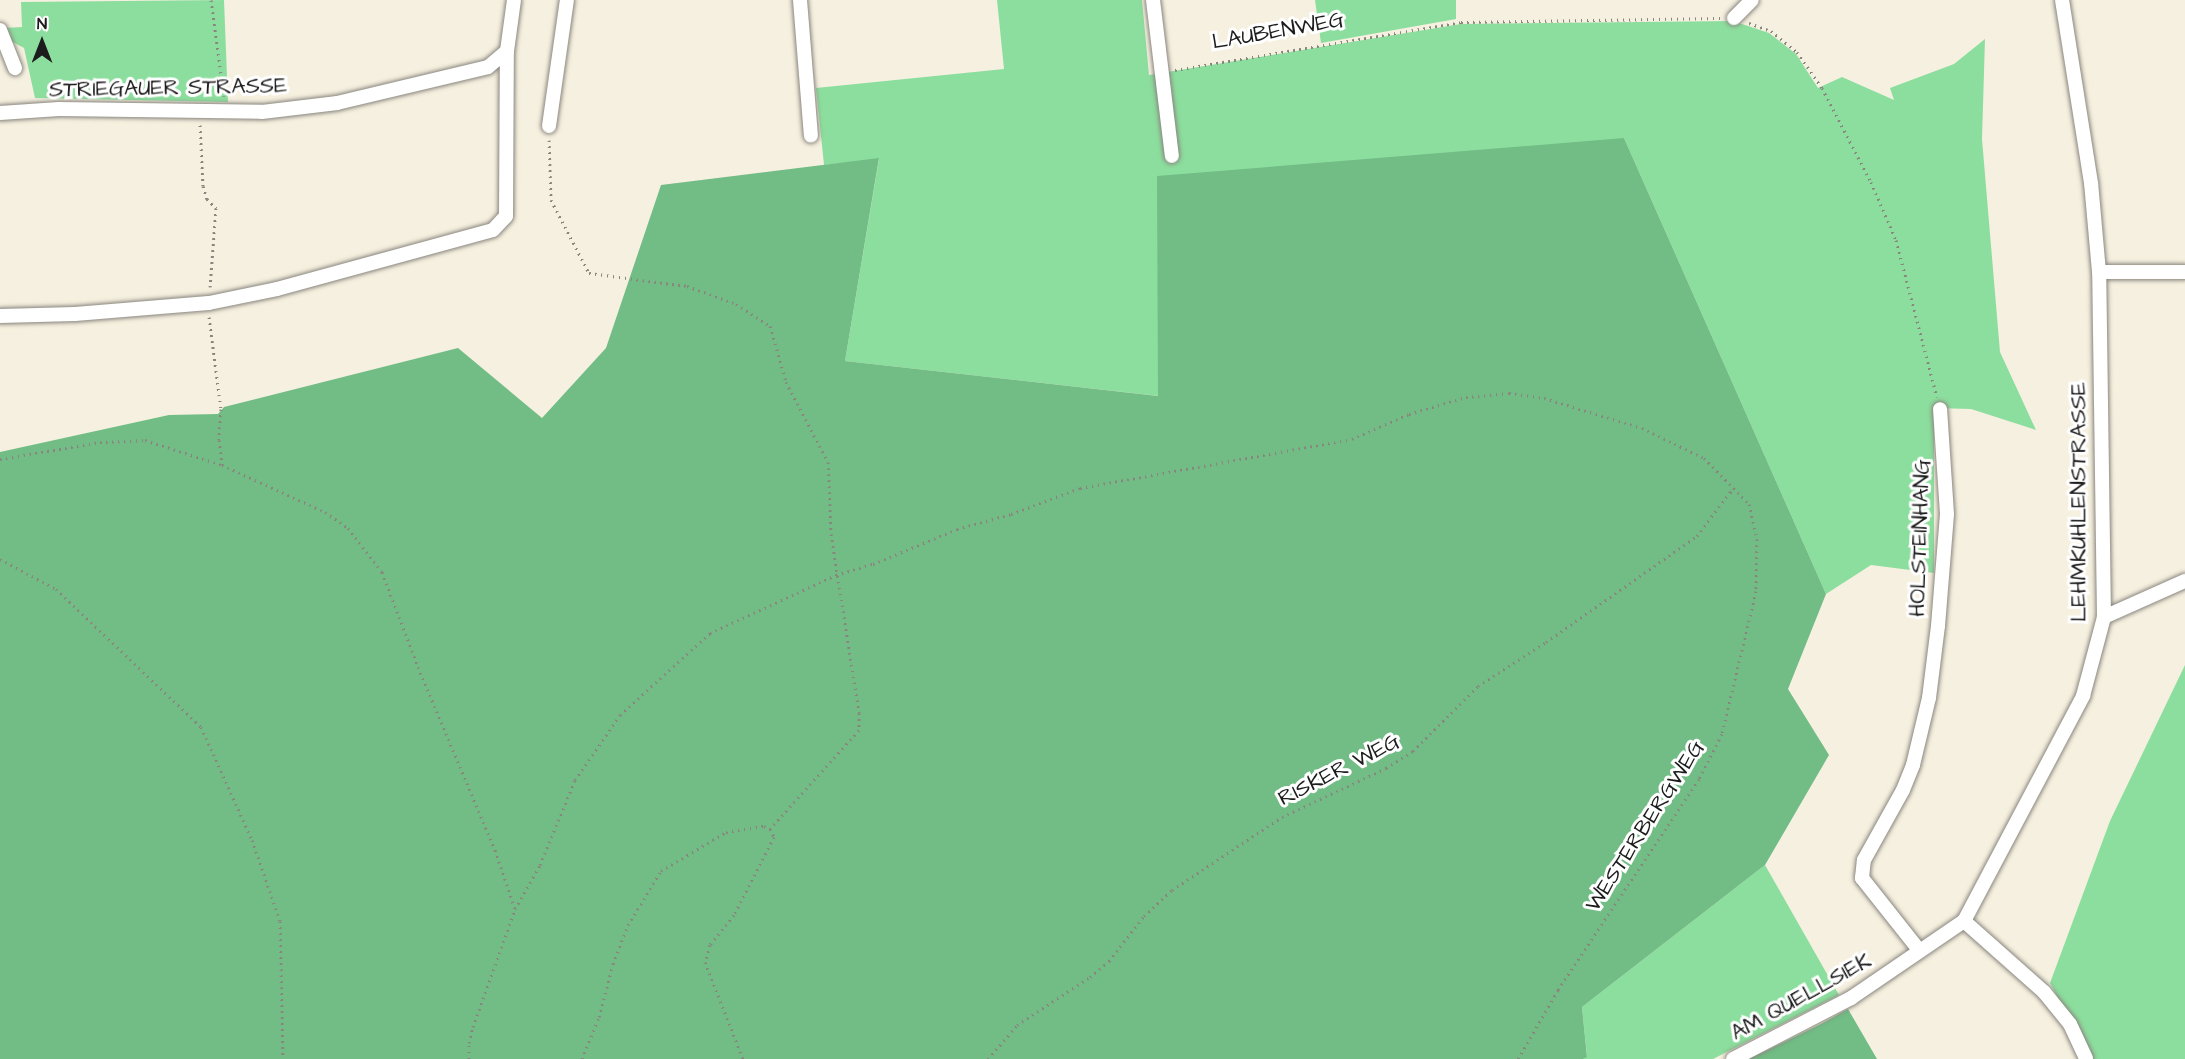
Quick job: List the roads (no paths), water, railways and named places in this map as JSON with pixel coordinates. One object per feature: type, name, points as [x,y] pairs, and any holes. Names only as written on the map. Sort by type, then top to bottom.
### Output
[{"type":"street","points":[[0,316],[75,314],[209,303],[277,290],[493,230],[506,216],[507,51],[514,0]]},
{"type":"street","points":[[549,126],[567,0]]},
{"type":"street","points":[[800,0],[811,136]]},
{"type":"street","points":[[1153,0],[1172,156]]},
{"type":"street","points":[[1734,18],[1752,0]]},
{"type":"street","name":"LEHMKUHLENSTRASSE","points":[[1918,950],[1964,921],[2083,696],[2104,617],[2099,272],[2091,183],[2062,0]]},
{"type":"street","points":[[0,30],[15,68]]},
{"type":"street","name":"STRIEGAUER STRASSE","points":[[0,113],[58,109],[262,112],[305,107],[337,103],[488,67],[507,51]]},
{"type":"street","points":[[2099,272],[2185,273]]},
{"type":"street","name":"HOLSTEINHANG","points":[[1918,950],[1862,878],[1864,860],[1903,790],[1913,765],[1929,698],[1938,626],[1947,514],[1940,410]]},
{"type":"street","points":[[2104,617],[2185,581]]},
{"type":"street","points":[[1964,921],[2044,992],[2070,1024],[2086,1059]]},
{"type":"street","name":"AM QUELLSIEK","points":[[1733,1059],[1851,998],[1918,950]]}]
